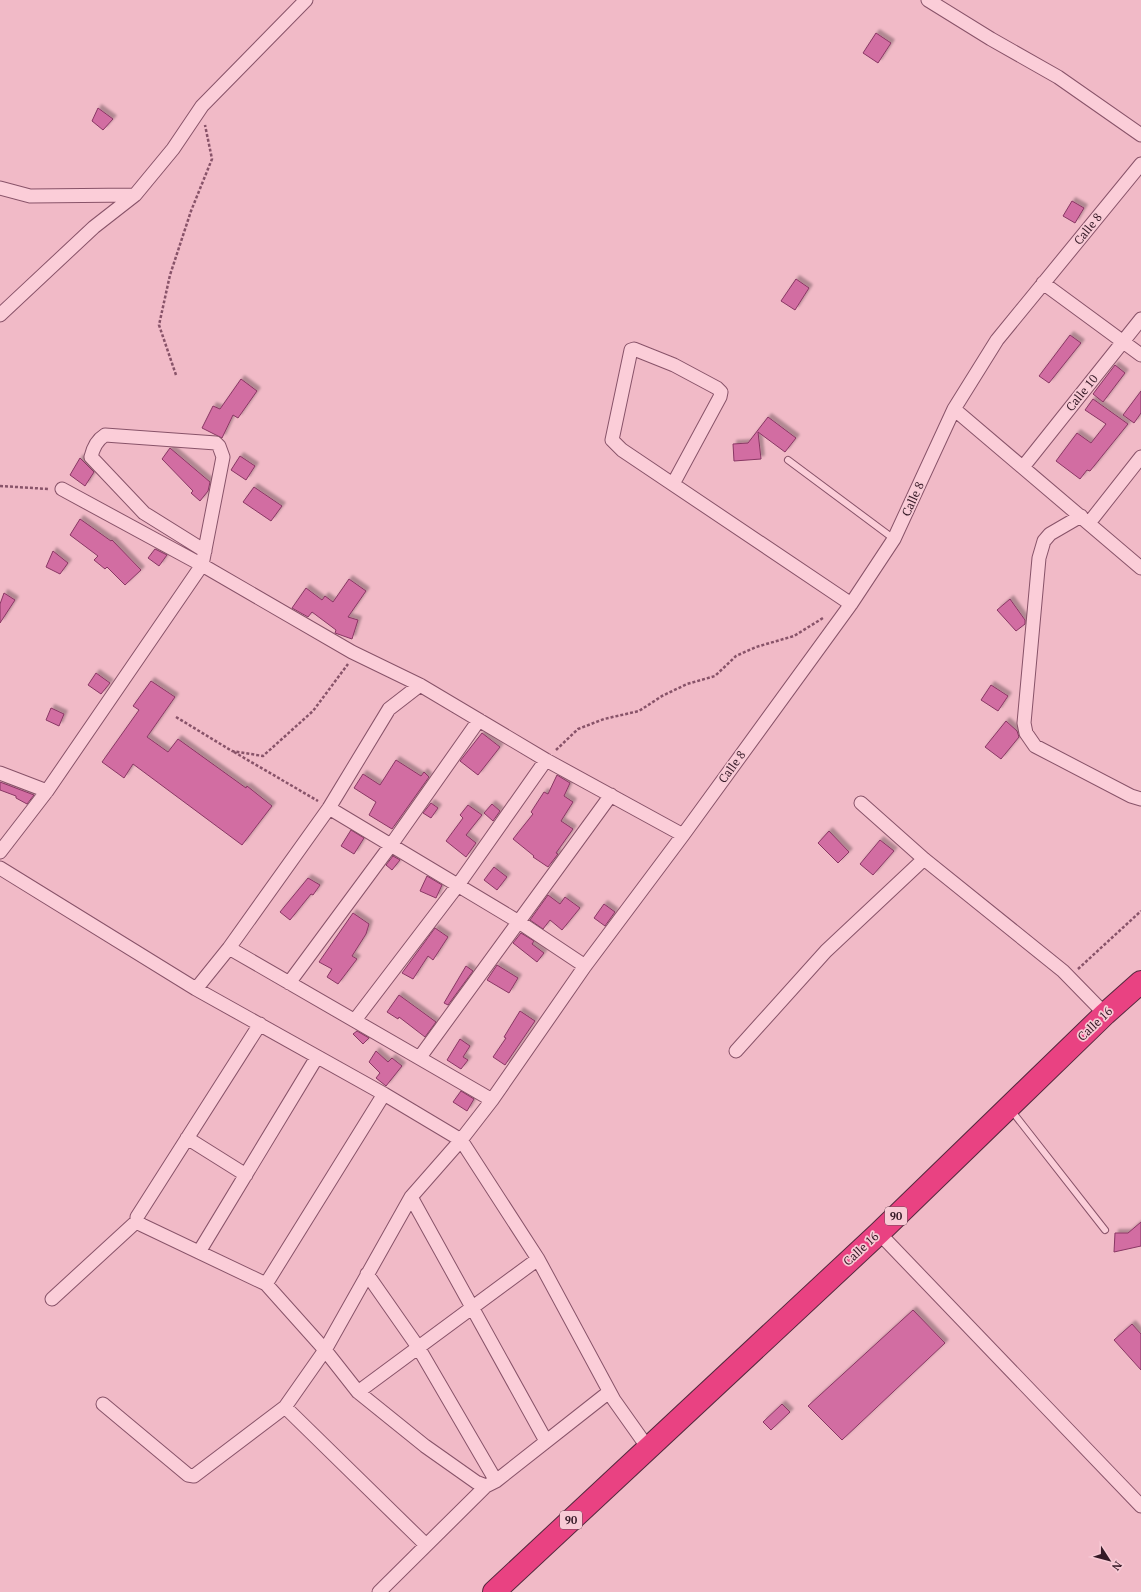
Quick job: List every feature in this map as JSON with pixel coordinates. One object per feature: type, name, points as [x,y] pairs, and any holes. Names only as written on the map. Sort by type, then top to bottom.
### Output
[{"type":"highway","name":"Calle 16","points":[[648,1448],[879,1233],[1009,1107],[1098,1006],[1141,982]]},
{"type":"highway","name":"90","points":[[494,1592],[648,1448]]},
{"type":"street","points":[[0,315],[94,227],[135,195],[172,149],[202,106],[306,0]]},
{"type":"street","points":[[928,0],[990,39],[1058,77],[1141,135]]},
{"type":"street","name":"Calle 8","points":[[103,1404],[188,1475],[194,1476],[285,1407],[325,1350],[411,1197],[461,1140],[492,1100],[585,966],[683,836],[851,604],[894,539],[954,409],[997,340],[1141,164]]},
{"type":"street","points":[[0,188],[30,196],[135,195]]},
{"type":"street","points":[[1043,284],[1141,355]]},
{"type":"street","name":"Calle 10","points":[[1023,467],[1141,319]]},
{"type":"street","points":[[673,484],[720,397],[721,392],[717,388],[674,366],[634,349],[631,350],[612,440],[622,450],[851,604]]},
{"type":"street","points":[[954,409],[1141,568]]},
{"type":"street","points":[[0,852],[47,791],[202,565],[205,551],[223,457],[219,446],[216,443],[105,435],[100,438],[93,450],[92,457],[144,512],[205,551]]},
{"type":"street","points":[[1141,457],[1085,520],[1050,534],[1044,541],[1039,558],[1024,724],[1026,733],[1035,746],[1131,796],[1141,799]]},
{"type":"street","points":[[62,489],[202,565],[352,652],[420,686],[546,760],[683,836]]},
{"type":"street","points":[[196,989],[229,948],[329,808],[389,709],[420,686]]},
{"type":"street","points":[[289,983],[391,845],[479,720]]},
{"type":"street","points":[[355,1020],[458,885],[546,760]]},
{"type":"street","points":[[0,773],[47,791]]},
{"type":"street","points":[[420,1057],[520,922],[611,795]]},
{"type":"street","points":[[861,803],[924,859],[1073,980],[1098,1006]]},
{"type":"street","points":[[329,808],[520,922],[585,966]]},
{"type":"street","points":[[736,1051],[826,951],[924,859]]},
{"type":"street","points":[[0,868],[196,989],[384,1094],[461,1140],[538,1259],[611,1396],[648,1448]]},
{"type":"street","points":[[229,948],[420,1057],[492,1100]]},
{"type":"street","points":[[52,1299],[137,1222],[137,1217],[260,1024]]},
{"type":"street","points":[[199,1252],[317,1057]]},
{"type":"street","points":[[266,1284],[384,1094]]},
{"type":"street","points":[[187,1138],[246,1175]]},
{"type":"street","points":[[411,1197],[546,1442]]},
{"type":"street","points":[[137,1222],[266,1284],[325,1350],[358,1392],[425,1446],[476,1482],[491,1484]]},
{"type":"street","points":[[879,1233],[1141,1506]]},
{"type":"street","points":[[358,1392],[538,1259]]},
{"type":"street","points":[[367,1274],[418,1347],[491,1484]]},
{"type":"street","points":[[379,1592],[426,1545],[491,1484],[546,1442],[611,1396]]},
{"type":"street","points":[[285,1407],[426,1545]]},
{"type":"lane","points":[[788,460],[894,539]]},
{"type":"lane","points":[[1009,1107],[1105,1230]]},
{"type":"path","points":[[176,376],[159,325],[170,275],[191,211],[212,159],[202,106]]},
{"type":"path","points":[[0,486],[16,488],[62,489]]},
{"type":"path","points":[[546,760],[578,729],[604,719],[639,711],[662,696],[687,684],[715,676],[736,656],[756,647],[794,636],[824,617]]},
{"type":"path","points":[[232,751],[263,756],[313,711],[347,666],[352,652]]},
{"type":"path","points":[[176,717],[329,808]]},
{"type":"path","points":[[1073,980],[1141,911]]},
{"type":"building","points":[[876,33],[891,43],[878,63],[863,53]]},
{"type":"building","points":[[98,108],[113,119],[103,130],[92,121]]},
{"type":"building","points":[[1072,201],[1084,208],[1075,223],[1063,216]]},
{"type":"building","points":[[796,279],[809,288],[795,310],[781,301]]},
{"type":"building","points":[[1070,335],[1081,343],[1049,383],[1039,376]]},
{"type":"building","points":[[1115,365],[1125,373],[1103,402],[1093,394]]},
{"type":"building","points":[[241,379],[257,391],[238,418],[233,415],[222,438],[202,428],[213,406],[220,409]]},
{"type":"building","points":[[1141,391],[1141,413],[1134,423],[1123,415]]},
{"type":"building","points":[[1093,399],[1128,424],[1090,471],[1087,470],[1080,479],[1056,461],[1077,433],[1091,443],[1106,424],[1085,410]]},
{"type":"building","points":[[768,417],[796,438],[785,452],[758,432],[761,459],[734,461],[733,444],[748,443]]},
{"type":"building","points":[[170,448],[210,482],[208,491],[200,501],[191,493],[193,491],[162,459]]},
{"type":"building","points":[[240,456],[255,466],[246,480],[231,470]]},
{"type":"building","points":[[80,458],[94,472],[85,486],[70,475]]},
{"type":"building","points":[[254,487],[282,506],[271,521],[243,502]]},
{"type":"building","points":[[80,519],[111,541],[112,540],[141,570],[125,585],[107,567],[105,569],[94,560],[98,556],[70,535]]},
{"type":"building","points":[[155,549],[167,555],[159,566],[148,558]]},
{"type":"building","points":[[53,551],[68,563],[60,574],[46,567]]},
{"type":"building","points":[[349,579],[366,591],[348,617],[358,620],[352,639],[335,633],[336,630],[312,612],[308,617],[292,608],[306,588],[322,600],[325,596],[333,602]]},
{"type":"building","points":[[4,593],[15,600],[0,623],[0,604]]},
{"type":"building","points":[[1010,599],[1025,620],[1025,624],[1016,631],[997,610]]},
{"type":"building","points":[[96,673],[110,683],[101,694],[88,685]]},
{"type":"building","points":[[151,681],[175,697],[147,737],[168,752],[178,739],[246,788],[247,786],[272,806],[242,845],[133,764],[124,778],[102,762],[139,710],[133,706]]},
{"type":"building","points":[[991,685],[1008,696],[998,711],[981,700]]},
{"type":"building","points":[[51,708],[64,714],[59,726],[46,720]]},
{"type":"building","points":[[1006,721],[1017,731],[1019,737],[1001,759],[985,747]]},
{"type":"building","points":[[482,733],[500,747],[478,775],[460,761]]},
{"type":"building","points":[[396,760],[421,776],[424,772],[429,777],[392,829],[369,815],[376,802],[354,788],[363,774],[380,785]]},
{"type":"building","points":[[557,775],[570,783],[564,796],[573,802],[561,821],[573,829],[556,853],[558,854],[548,867],[533,857],[534,856],[513,839],[533,814],[531,812],[544,792],[548,794]]},
{"type":"building","points":[[0,782],[34,795],[27,804],[16,798],[16,796],[0,790]]},
{"type":"building","points":[[431,803],[438,808],[431,818],[423,813]]},
{"type":"building","points":[[492,804],[500,811],[493,821],[484,813]]},
{"type":"building","points":[[468,805],[482,815],[466,835],[476,843],[466,857],[446,841],[463,818],[460,815]]},
{"type":"building","points":[[351,830],[364,838],[354,854],[341,846]]},
{"type":"building","points":[[829,831],[849,852],[838,863],[818,843]]},
{"type":"building","points":[[880,840],[894,851],[873,875],[860,864]]},
{"type":"building","points":[[393,856],[400,860],[392,870],[386,865]]},
{"type":"building","points":[[494,867],[507,877],[497,890],[484,880]]},
{"type":"building","points":[[427,876],[442,885],[436,898],[420,891]]},
{"type":"building","points":[[308,878],[320,885],[290,920],[280,912]]},
{"type":"building","points":[[548,895],[560,904],[565,897],[580,908],[562,930],[550,920],[543,929],[530,920]]},
{"type":"building","points":[[604,904],[615,912],[605,926],[594,918]]},
{"type":"building","points":[[353,913],[369,924],[366,934],[352,956],[357,959],[338,984],[327,977],[332,969],[319,962]]},
{"type":"building","points":[[435,928],[448,937],[433,960],[428,956],[413,979],[402,973]]},
{"type":"building","points":[[521,933],[534,941],[532,944],[544,953],[537,962],[513,943]]},
{"type":"building","points":[[497,965],[518,978],[509,993],[487,980]]},
{"type":"building","points":[[466,966],[473,971],[448,1005],[444,1003]]},
{"type":"building","points":[[399,995],[436,1022],[425,1037],[399,1017],[398,1019],[387,1012]]},
{"type":"building","points":[[520,1011],[535,1021],[505,1065],[493,1057],[506,1038],[504,1037]]},
{"type":"building","points":[[357,1031],[369,1038],[363,1044],[353,1034]]},
{"type":"building","points":[[460,1039],[470,1046],[463,1057],[468,1060],[461,1069],[447,1060]]},
{"type":"building","points":[[376,1051],[388,1062],[392,1058],[402,1066],[386,1086],[376,1078],[380,1073],[369,1062]]},
{"type":"building","points":[[461,1091],[474,1099],[467,1111],[453,1102]]},
{"type":"building","points":[[1141,1222],[1141,1246],[1114,1252],[1115,1233],[1128,1233]]},
{"type":"building","points":[[913,1310],[945,1343],[842,1440],[808,1406]]},
{"type":"building","points":[[1132,1324],[1141,1334],[1141,1370],[1114,1340]]},
{"type":"building","points":[[782,1404],[790,1412],[771,1430],[763,1422]]}]
